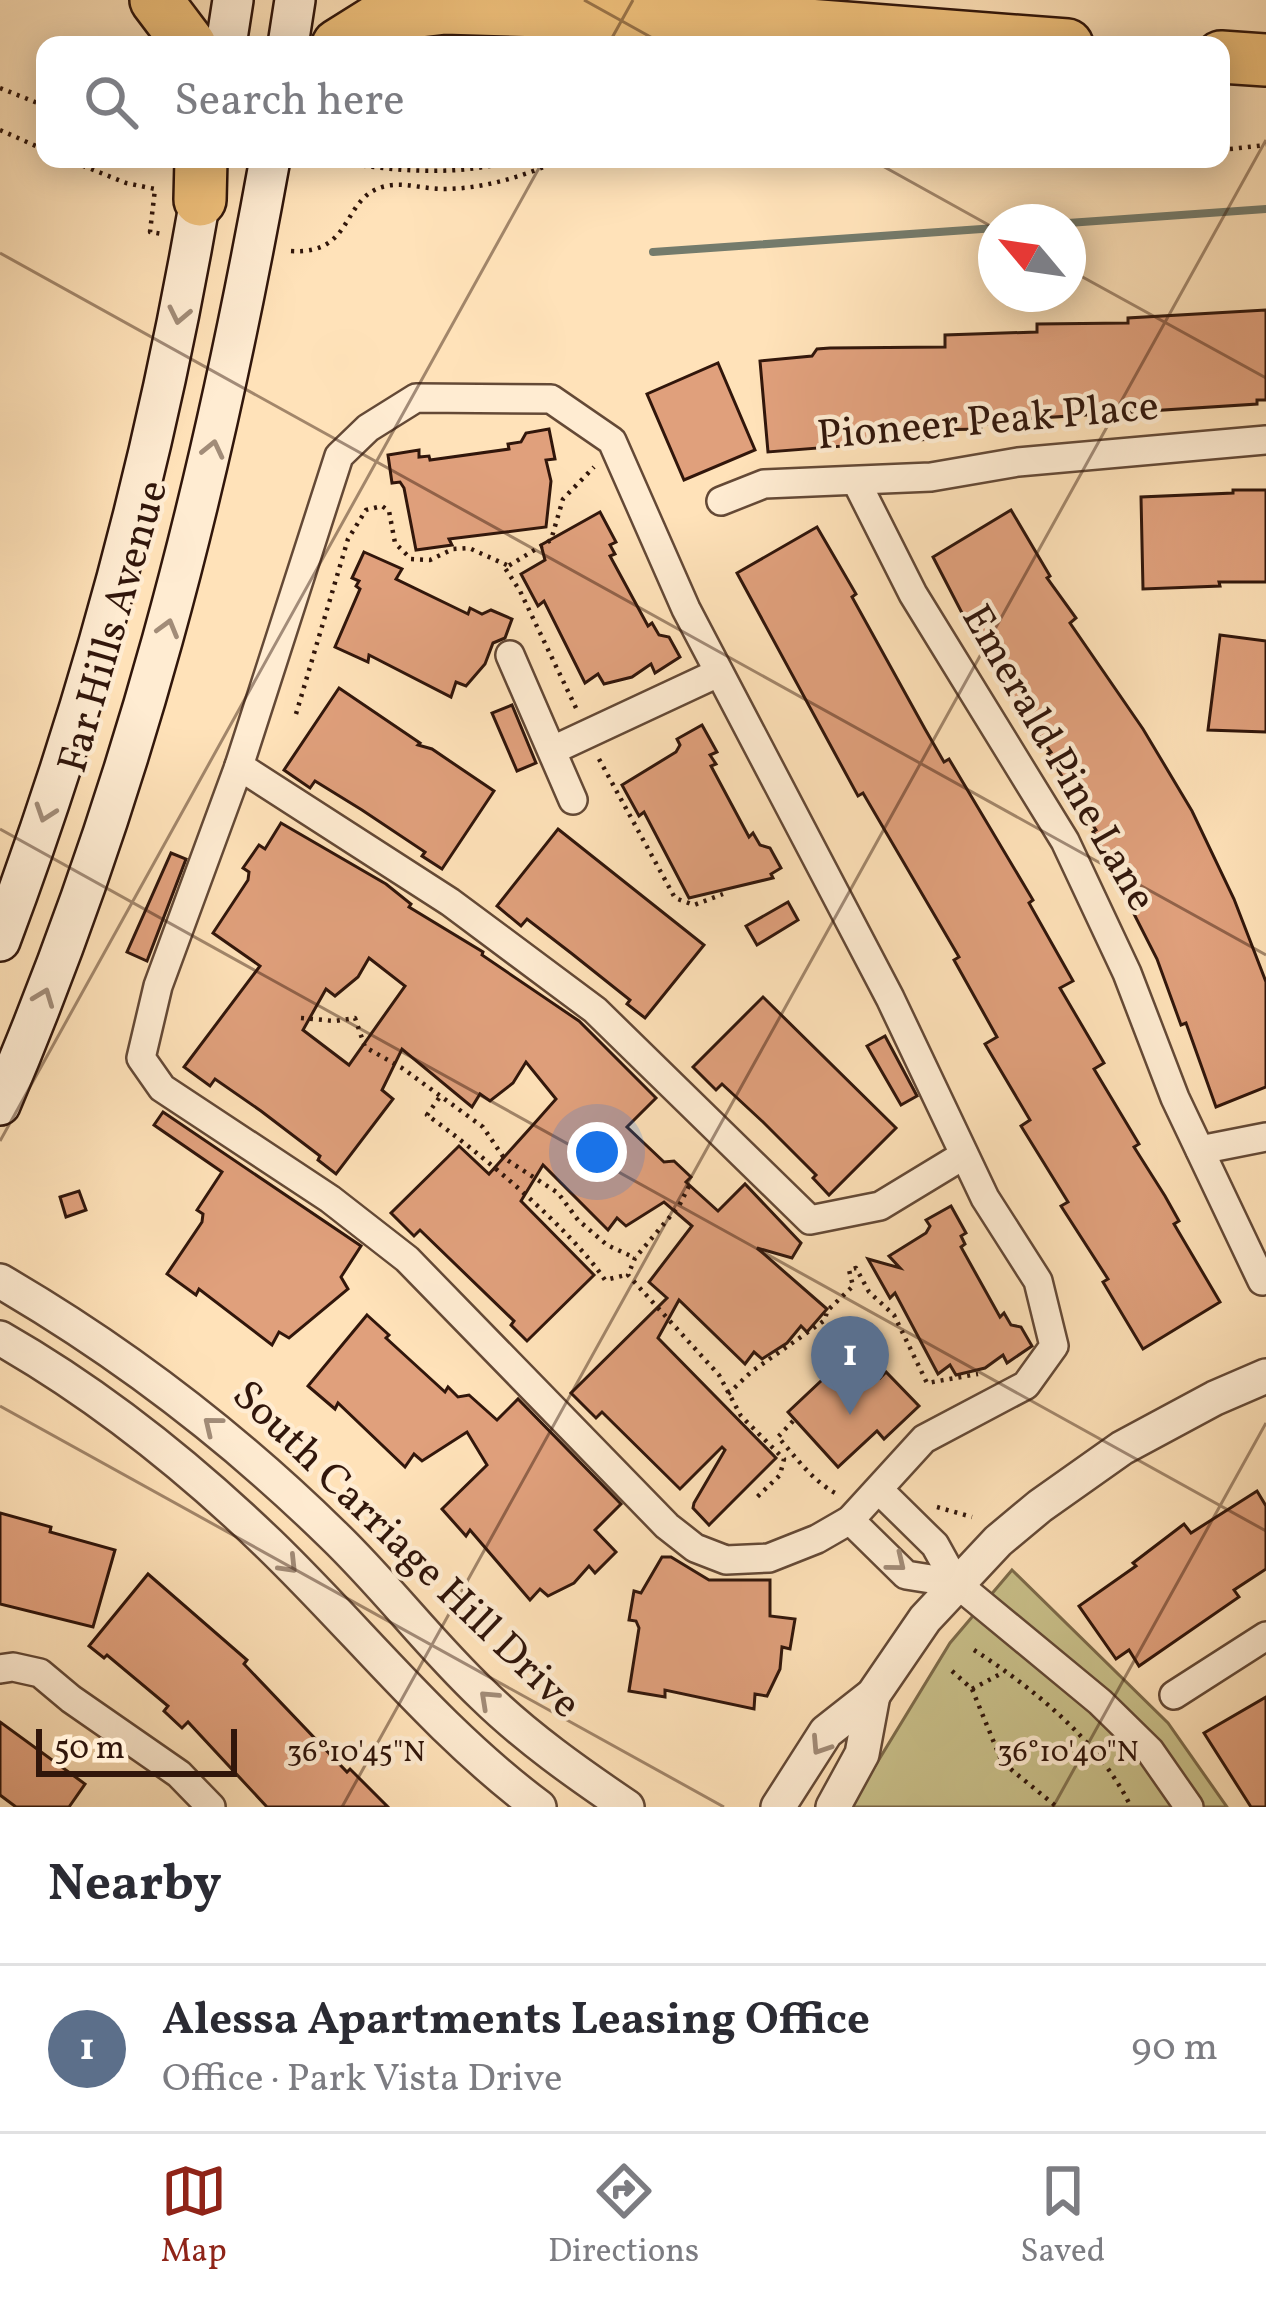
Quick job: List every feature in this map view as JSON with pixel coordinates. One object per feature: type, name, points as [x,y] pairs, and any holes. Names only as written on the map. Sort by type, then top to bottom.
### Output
[{"type":"highway","points":[[155,0],[183,36]]},
{"type":"highway","points":[[580,0],[678,15]]},
{"type":"highway","points":[[351,36],[376,19],[420,8],[678,15],[950,36]]},
{"type":"highway","points":[[1230,57],[1266,59]]},
{"type":"main road","points":[[227,36],[233,0]]},
{"type":"main road","points":[[289,36],[295,0]]},
{"type":"main road","name":"Far Hills Avenue","points":[[0,1106],[98,854],[174,608],[231,370],[267,168]]},
{"type":"main road","name":"Far Hills Avenue","points":[[0,941],[74,726],[125,547],[181,307],[194,188]]},
{"type":"street","points":[[416,398],[551,399],[613,441],[718,673],[890,998],[985,1198],[1038,1281],[1054,1346],[1027,1384],[924,1439],[880,1491],[848,1510],[817,1539],[769,1558],[726,1560],[695,1548],[667,1526],[407,1259],[330,1199],[162,1088],[141,1058],[158,986],[239,766],[339,456],[368,428],[416,398]]},
{"type":"street","name":"Pioneer Peak Place","points":[[721,501],[764,484],[932,477],[1018,462],[1266,440]]},
{"type":"street","name":"Emerald Pine Lane","points":[[856,481],[914,594],[1065,841],[1262,1281]]},
{"type":"street","points":[[510,656],[573,800]]},
{"type":"street","points":[[553,751],[718,673]]},
{"type":"street","points":[[239,766],[450,902],[595,1010],[810,1220],[880,1206],[964,1155]]},
{"type":"street","points":[[1200,1150],[1266,1137]]},
{"type":"street","name":"South Carriage Hill Drive","points":[[0,1281],[104,1345],[214,1427],[338,1540],[485,1697],[540,1745],[627,1807]]},
{"type":"street","points":[[0,1338],[131,1425],[211,1490],[271,1546],[438,1723],[539,1807]]},
{"type":"street","points":[[778,1807],[826,1732],[873,1695],[956,1582],[1040,1506],[1122,1448],[1215,1397],[1266,1376]]},
{"type":"street","points":[[880,1491],[935,1545],[956,1582],[1100,1702],[1150,1751],[1189,1807]]},
{"type":"street","points":[[848,1510],[906,1575],[956,1582]]},
{"type":"street","points":[[1174,1695],[1266,1636]]},
{"type":"street","points":[[6,1668],[40,1673],[179,1774],[211,1807]]},
{"type":"street","points":[[833,1807],[862,1754],[873,1695]]},
{"type":"path","points":[[0,88],[36,102]]},
{"type":"path","points":[[0,130],[36,146]]},
{"type":"path","points":[[1230,149],[1266,145]]},
{"type":"path","points":[[88,168],[155,189],[150,232],[194,188]]},
{"type":"path","points":[[373,168],[445,173],[472,168]]},
{"type":"path","points":[[291,251],[313,253],[324,248],[356,207],[382,186],[476,187],[534,168]]},
{"type":"path","points":[[581,719],[505,568],[551,540],[562,499],[594,466]]},
{"type":"path","points":[[296,714],[348,539],[366,510],[382,506],[388,511],[395,543],[411,559],[430,560],[453,549],[469,548],[508,566]]},
{"type":"path","points":[[595,750],[675,898],[694,905],[723,894]]},
{"type":"path","points":[[301,1018],[355,1018],[365,1046],[483,1127],[504,1158],[558,1193],[578,1220],[607,1245],[635,1258]]},
{"type":"path","points":[[439,1098],[427,1115],[511,1184],[591,1259],[604,1280],[628,1275]]},
{"type":"path","points":[[628,1275],[635,1258],[679,1206],[689,1186]]},
{"type":"path","points":[[728,1394],[825,1320],[827,1311],[853,1286],[849,1270],[856,1268],[869,1292],[895,1315],[927,1383],[978,1374]]},
{"type":"path","points":[[628,1275],[719,1376],[741,1416],[759,1430],[786,1465],[754,1500]]},
{"type":"path","points":[[793,1421],[778,1437],[783,1446],[848,1510]]},
{"type":"path","points":[[928,1499],[944,1510],[972,1516]]},
{"type":"path","points":[[974,1650],[1006,1671],[1088,1744],[1116,1776],[1131,1807]]},
{"type":"path","points":[[952,1671],[972,1688],[1002,1762],[1057,1807]]},
{"type":"path","points":[[972,1688],[1006,1671]]},
{"type":"shaded area","points":[[1012,1570],[1168,1723],[1227,1807],[850,1807],[950,1643]]},
{"type":"building","points":[[1266,310],[1266,400],[1257,400],[1257,404],[1024,419],[1024,423],[981,424],[981,429],[932,430],[933,439],[768,452],[760,361],[812,356],[817,349],[830,348],[945,347],[945,335],[1037,332],[1037,324],[1128,323],[1128,318]]},
{"type":"building","points":[[718,363],[755,450],[684,480],[647,394]]},
{"type":"building","points":[[549,429],[555,459],[546,460],[551,481],[546,527],[449,539],[452,545],[416,550],[404,488],[400,482],[392,483],[388,455],[419,450],[419,457],[430,460],[509,449],[508,444],[521,442],[526,433]]},
{"type":"building","points":[[1266,490],[1266,582],[1143,589],[1141,497]]},
{"type":"building","points":[[1011,510],[1047,578],[1076,618],[1070,623],[1192,811],[1266,982],[1266,1087],[1216,1107],[1186,1023],[1181,1025],[1136,910],[1096,830],[1051,752],[999,680],[1003,677],[978,644],[933,557]]},
{"type":"building","points":[[600,512],[616,542],[610,545],[615,554],[610,556],[648,626],[652,623],[659,635],[669,637],[680,657],[655,673],[651,664],[632,677],[604,684],[598,674],[585,683],[544,601],[538,606],[521,574],[545,560],[541,545]]},
{"type":"building","points":[[817,527],[944,762],[949,759],[1033,900],[1029,903],[1073,981],[1060,988],[1104,1063],[1094,1069],[1139,1144],[1134,1147],[1220,1302],[1143,1349],[1103,1282],[1108,1279],[1061,1206],[1068,1202],[1021,1126],[1030,1120],[985,1044],[997,1037],[954,960],[959,957],[863,793],[858,796],[737,573]]},
{"type":"building","points":[[364,552],[402,569],[396,579],[468,614],[470,608],[482,614],[491,610],[512,619],[505,638],[493,643],[485,664],[466,686],[456,682],[451,697],[369,655],[368,662],[335,647],[360,589],[359,581],[352,578]]},
{"type":"building","points":[[1220,635],[1266,641],[1266,732],[1208,730]]},
{"type":"building","points":[[339,688],[418,745],[432,749],[494,791],[442,869],[362,810],[315,781],[310,788],[284,770]]},
{"type":"building","points":[[512,705],[536,763],[517,771],[492,713]]},
{"type":"building","points":[[702,725],[717,752],[710,755],[716,764],[711,766],[749,837],[753,833],[760,845],[770,848],[781,868],[771,874],[773,878],[689,898],[644,812],[639,816],[622,785],[676,752],[677,739]]},
{"type":"building","points":[[281,823],[386,884],[409,907],[483,952],[579,1021],[656,1098],[627,1127],[664,1162],[674,1161],[691,1177],[686,1182],[718,1211],[745,1184],[801,1243],[792,1258],[757,1248],[827,1309],[807,1332],[801,1326],[787,1343],[762,1359],[754,1352],[745,1364],[679,1300],[658,1338],[776,1458],[709,1525],[693,1508],[725,1450],[722,1447],[680,1489],[602,1412],[596,1418],[571,1393],[667,1298],[649,1282],[692,1226],[664,1202],[626,1226],[617,1218],[608,1230],[543,1165],[521,1201],[594,1275],[527,1341],[511,1325],[514,1321],[420,1230],[414,1236],[391,1213],[459,1146],[489,1174],[533,1125],[556,1099],[526,1062],[513,1083],[490,1101],[480,1094],[472,1107],[402,1049],[382,1090],[393,1099],[336,1174],[261,1111],[215,1079],[210,1086],[184,1067],[260,966],[213,933],[248,880],[249,872],[243,868],[259,845],[265,849]],"holes":[[[369,958],[405,986],[349,1065],[303,1030],[326,989],[335,996],[358,977]]]},
{"type":"building","points":[[558,829],[704,945],[645,1018],[627,1004],[630,1000],[527,919],[521,926],[497,906]]},
{"type":"building","points":[[171,853],[186,859],[147,961],[127,952]]},
{"type":"building","points":[[788,902],[798,920],[757,945],[746,926]]},
{"type":"building","points":[[763,997],[896,1128],[829,1195],[813,1178],[816,1175],[763,1122],[722,1084],[716,1090],[693,1067]]},
{"type":"building","points":[[885,1036],[917,1096],[901,1105],[867,1046]]},
{"type":"building","points":[[163,1112],[361,1246],[341,1277],[348,1289],[289,1338],[279,1332],[272,1345],[199,1289],[196,1295],[167,1274],[202,1222],[203,1214],[197,1210],[222,1172],[154,1125]]},
{"type":"building","points":[[79,1191],[86,1210],[66,1217],[60,1197]]},
{"type":"building","points":[[951,1206],[966,1233],[961,1236],[965,1244],[961,1247],[1000,1317],[1004,1313],[1011,1325],[1021,1327],[1032,1346],[1007,1363],[1003,1355],[985,1368],[956,1375],[950,1365],[938,1374],[895,1293],[890,1298],[868,1259],[900,1268],[889,1256],[926,1233],[930,1226],[926,1220]]},
{"type":"building","points":[[367,1315],[445,1392],[448,1387],[458,1397],[469,1395],[497,1420],[518,1399],[621,1504],[595,1530],[616,1552],[595,1573],[589,1566],[574,1583],[548,1596],[540,1589],[530,1600],[470,1530],[466,1536],[442,1509],[487,1465],[467,1432],[422,1461],[414,1454],[405,1467],[338,1403],[335,1409],[308,1386]]},
{"type":"building","points":[[854,1350],[880,1378],[886,1372],[919,1406],[884,1439],[877,1431],[838,1467],[788,1412]]},
{"type":"building","points":[[1257,1491],[1266,1506],[1266,1569],[1234,1590],[1239,1597],[1139,1666],[1129,1650],[1116,1659],[1079,1606],[1184,1524],[1191,1533]]},
{"type":"building","points":[[0,1513],[115,1550],[93,1627],[0,1604]]},
{"type":"building","points":[[662,1557],[671,1557],[709,1580],[770,1580],[770,1616],[795,1619],[790,1649],[782,1647],[780,1669],[767,1696],[755,1694],[754,1709],[665,1690],[665,1697],[629,1691],[639,1628],[629,1620],[634,1591],[641,1593]]},
{"type":"building","points":[[148,1574],[247,1660],[244,1664],[347,1772],[350,1769],[388,1807],[267,1807],[188,1722],[182,1728],[164,1711],[168,1706],[107,1655],[104,1658],[89,1646]]},
{"type":"building","points":[[1266,1697],[1266,1807],[1251,1807],[1204,1733]]},
{"type":"building","points":[[0,1722],[85,1784],[69,1807],[16,1807],[0,1795]]},
{"type":"waterway","points":[[1086,222],[1266,209]]},
{"type":"waterway","points":[[653,252],[978,229]]},
{"type":"place","name":"Alessa Apartments Leasing Office","points":[[850,1415]]}]
